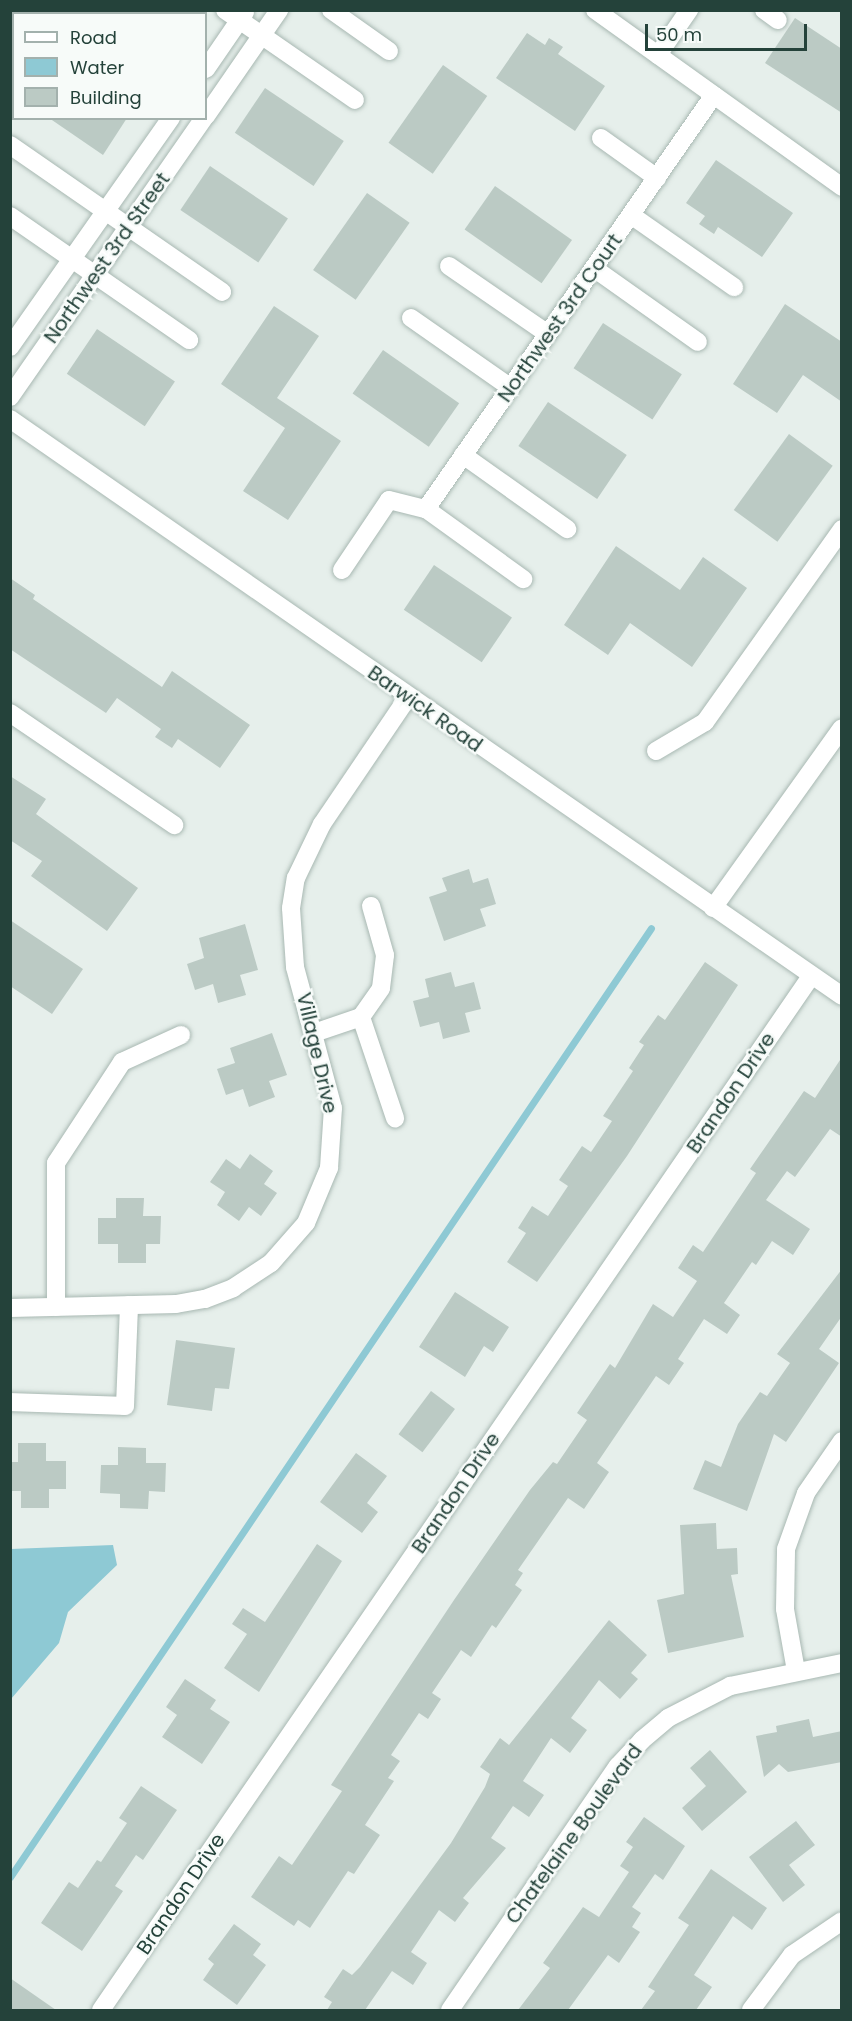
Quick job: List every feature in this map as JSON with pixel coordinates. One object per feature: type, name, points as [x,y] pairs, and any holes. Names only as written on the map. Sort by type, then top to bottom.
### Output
[{"type":"street","name":"Northwest 3rd Street","points":[[207,114],[279,10]]},
{"type":"street","points":[[331,10],[389,51]]},
{"type":"street","points":[[595,10],[842,187]]},
{"type":"street","points":[[658,55],[689,10]]},
{"type":"street","points":[[207,67],[237,14],[261,36],[355,100]]},
{"type":"street","name":"Northwest 3rd Court","points":[[426,509],[714,95]]},
{"type":"street","name":"Northwest 3rd Street","points":[[10,347],[170,120]]},
{"type":"street","name":"Northwest 3rd Street","points":[[10,397],[203,120]]},
{"type":"street","points":[[601,138],[657,178]]},
{"type":"street","points":[[10,145],[222,292]]},
{"type":"street","points":[[632,215],[735,287]]},
{"type":"street","points":[[10,216],[189,340]]},
{"type":"street","points":[[449,266],[548,334]]},
{"type":"street","points":[[594,269],[698,342]]},
{"type":"street","points":[[411,318],[511,388]]},
{"type":"street","name":"Barwick Road","points":[[10,419],[842,996]]},
{"type":"street","points":[[463,455],[567,529]]},
{"type":"street","points":[[342,570],[389,500],[426,509],[523,579]]},
{"type":"street","points":[[656,751],[705,722],[842,530]]},
{"type":"street","name":"Village Drive","points":[[11,1308],[176,1304],[233,1288],[271,1263],[306,1223],[323,1187],[334,1139],[333,1108],[291,938],[296,878],[322,824],[408,697]]},
{"type":"street","points":[[10,713],[174,825]]},
{"type":"street","points":[[713,908],[842,729]]},
{"type":"street","points":[[314,1033],[361,1017],[381,988],[385,955],[371,906]]},
{"type":"street","name":"Brandon Drive","points":[[101,2010],[812,976]]},
{"type":"street","points":[[361,1017],[395,1118]]},
{"type":"street","points":[[56,1307],[56,1163],[122,1062],[181,1035]]},
{"type":"street","points":[[10,1402],[125,1406],[129,1305]]},
{"type":"street","points":[[10,1323],[11,1308]]},
{"type":"street","points":[[796,1671],[785,1609],[786,1549],[806,1493],[842,1441]]},
{"type":"street","name":"Chatelaine Boulevard","points":[[450,2010],[618,1766],[642,1740],[698,1699],[730,1686],[842,1663]]},
{"type":"street","points":[[751,2010],[792,1955],[842,1921]]},
{"type":"water","points":[[113,1545],[117,1565],[68,1612],[59,1643],[11,1699],[11,1549]]},
{"type":"building","points":[[795,18],[842,49],[842,113],[765,63]]},
{"type":"building","points":[[527,33],[545,45],[549,38],[563,47],[558,54],[605,86],[575,131],[496,78]]},
{"type":"building","points":[[443,65],[487,96],[433,174],[389,143]]},
{"type":"building","points":[[265,88],[344,141],[314,186],[235,133]]},
{"type":"building","points":[[52,120],[126,120],[103,155]]},
{"type":"building","points":[[716,160],[793,213],[762,257],[718,227],[714,234],[699,224],[705,216],[686,203]]},
{"type":"building","points":[[210,166],[288,219],[258,263],[180,210]]},
{"type":"building","points":[[495,186],[572,240],[542,283],[465,229]]},
{"type":"building","points":[[367,193],[410,223],[356,300],[313,270]]},
{"type":"building","points":[[785,304],[842,342],[842,402],[803,375],[777,413],[733,384]]},
{"type":"building","points":[[274,306],[319,336],[277,398],[341,441],[288,520],[243,491],[285,428],[221,384]]},
{"type":"building","points":[[603,323],[682,374],[652,419],[574,368]]},
{"type":"building","points":[[97,329],[175,382],[145,426],[67,374]]},
{"type":"building","points":[[383,350],[459,403],[429,447],[353,393]]},
{"type":"building","points":[[548,402],[627,455],[597,499],[518,446]]},
{"type":"building","points":[[789,434],[833,466],[777,542],[734,510]]},
{"type":"building","points":[[616,546],[680,590],[703,557],[747,588],[692,667],[630,623],[608,655],[564,625]]},
{"type":"building","points":[[434,565],[512,618],[482,662],[404,610]]},
{"type":"building","points":[[10,578],[35,595],[33,599],[162,687],[172,671],[250,725],[220,768],[178,739],[172,748],[155,737],[161,729],[117,698],[106,713],[10,649]]},
{"type":"building","points":[[10,776],[46,799],[36,814],[138,888],[107,931],[31,876],[42,861],[10,840]]},
{"type":"building","points":[[469,869],[473,883],[488,878],[496,904],[480,909],[486,926],[444,941],[429,897],[447,891],[442,878]]},
{"type":"building","points":[[10,920],[83,969],[52,1014],[10,986]]},
{"type":"building","points":[[245,924],[258,970],[240,975],[246,995],[218,1003],[213,984],[195,990],[187,964],[204,958],[199,938]]},
{"type":"building","points":[[705,962],[738,985],[627,1156],[537,1282],[507,1262],[526,1233],[518,1228],[532,1206],[548,1216],[568,1186],[559,1180],[582,1146],[591,1152],[612,1121],[603,1116],[633,1071],[629,1068],[644,1045],[639,1042],[658,1015],[665,1020]]},
{"type":"building","points":[[451,972],[455,987],[474,982],[481,1009],[465,1013],[470,1032],[443,1039],[439,1022],[420,1027],[413,1001],[429,997],[425,979]]},
{"type":"building","points":[[272,1033],[287,1075],[269,1081],[275,1097],[249,1107],[243,1089],[226,1095],[217,1069],[235,1063],[230,1048]]},
{"type":"building","points":[[842,1057],[842,1137],[830,1129],[795,1177],[787,1171],[766,1200],[810,1229],[793,1255],[772,1241],[756,1265],[752,1262],[724,1303],[740,1315],[727,1334],[704,1319],[678,1359],[684,1363],[669,1385],[656,1376],[597,1463],[609,1472],[584,1509],[568,1498],[518,1570],[523,1573],[515,1585],[522,1590],[496,1628],[492,1625],[471,1657],[461,1650],[432,1693],[441,1699],[428,1719],[419,1713],[391,1755],[400,1761],[388,1778],[394,1781],[365,1825],[380,1835],[354,1874],[348,1871],[310,1928],[298,1920],[294,1926],[251,1897],[279,1856],[292,1865],[342,1791],[331,1785],[530,1490],[553,1462],[557,1464],[587,1420],[577,1413],[610,1364],[615,1368],[653,1304],[673,1317],[697,1281],[678,1268],[693,1245],[703,1252],[756,1173],[750,1169],[804,1091],[815,1098]]},
{"type":"building","points":[[250,1154],[273,1171],[264,1184],[277,1193],[261,1216],[249,1207],[239,1221],[217,1205],[225,1192],[210,1182],[226,1159],[240,1169]]},
{"type":"building","points":[[116,1198],[144,1198],[143,1216],[161,1216],[160,1244],[146,1244],[146,1263],[118,1263],[118,1244],[98,1244],[98,1218],[116,1218]]},
{"type":"building","points":[[842,1269],[842,1316],[819,1349],[839,1363],[786,1442],[774,1434],[747,1511],[693,1489],[705,1460],[721,1467],[738,1424],[760,1392],[767,1396],[790,1363],[777,1354]]},
{"type":"building","points":[[455,1292],[509,1327],[493,1352],[484,1346],[465,1377],[419,1347]]},
{"type":"building","points":[[176,1340],[235,1348],[229,1389],[215,1388],[212,1411],[167,1405]]},
{"type":"building","points":[[431,1391],[455,1409],[422,1452],[399,1434]]},
{"type":"building","points":[[18,1443],[46,1443],[46,1461],[66,1461],[66,1489],[49,1489],[49,1508],[21,1508],[21,1491],[10,1491],[10,1462],[18,1462]]},
{"type":"building","points":[[118,1447],[146,1448],[146,1463],[166,1463],[165,1492],[149,1491],[148,1509],[120,1508],[120,1494],[100,1493],[101,1465],[118,1465]]},
{"type":"building","points":[[356,1453],[387,1476],[367,1503],[378,1512],[362,1533],[320,1502]]},
{"type":"building","points":[[716,1523],[717,1549],[737,1548],[738,1574],[731,1575],[744,1637],[668,1653],[657,1600],[684,1594],[680,1525]]},
{"type":"building","points":[[317,1544],[342,1561],[259,1692],[224,1668],[247,1634],[232,1624],[243,1608],[265,1622]]},
{"type":"building","points":[[609,1620],[647,1655],[631,1673],[638,1679],[620,1699],[599,1680],[571,1718],[587,1730],[570,1753],[551,1738],[523,1781],[544,1795],[529,1817],[513,1806],[491,1838],[506,1848],[463,1898],[469,1903],[455,1922],[439,1910],[411,1952],[427,1963],[413,1985],[392,1971],[365,2010],[327,2010],[332,2002],[324,1997],[343,1969],[352,1975],[360,1967],[451,1843],[485,1787],[490,1774],[480,1767],[500,1738],[509,1745]]},
{"type":"building","points":[[185,1679],[216,1700],[210,1709],[230,1722],[202,1764],[162,1737],[177,1715],[166,1707]]},
{"type":"building","points":[[809,1719],[813,1737],[842,1731],[842,1762],[788,1772],[779,1764],[764,1777],[756,1736],[777,1732],[776,1726]]},
{"type":"building","points":[[710,1750],[747,1792],[702,1831],[682,1808],[706,1786],[690,1768]]},
{"type":"building","points":[[141,1786],[177,1810],[143,1860],[136,1855],[115,1886],[123,1891],[82,1951],[41,1923],[69,1882],[78,1888],[97,1860],[101,1862],[127,1823],[119,1818]]},
{"type":"building","points":[[644,1817],[685,1846],[663,1880],[655,1874],[632,1907],[641,1913],[632,1927],[640,1932],[619,1963],[608,1955],[568,2010],[518,2010],[550,1968],[543,1963],[583,1907],[599,1917],[629,1872],[620,1866],[633,1847],[626,1842]]},
{"type":"building","points":[[796,1821],[815,1845],[789,1865],[805,1885],[783,1902],[749,1857]]},
{"type":"building","points":[[711,1869],[767,1908],[752,1930],[733,1916],[694,1975],[712,1987],[696,2010],[641,2010],[655,1991],[648,1987],[689,1925],[678,1918]]},
{"type":"building","points":[[234,1924],[261,1944],[253,1955],[266,1965],[237,2005],[203,1980],[214,1964],[208,1959]]},
{"type":"building","points":[[10,1978],[56,2010],[10,2010]]},
{"type":"waterway","points":[[10,1877],[651,928]]}]
